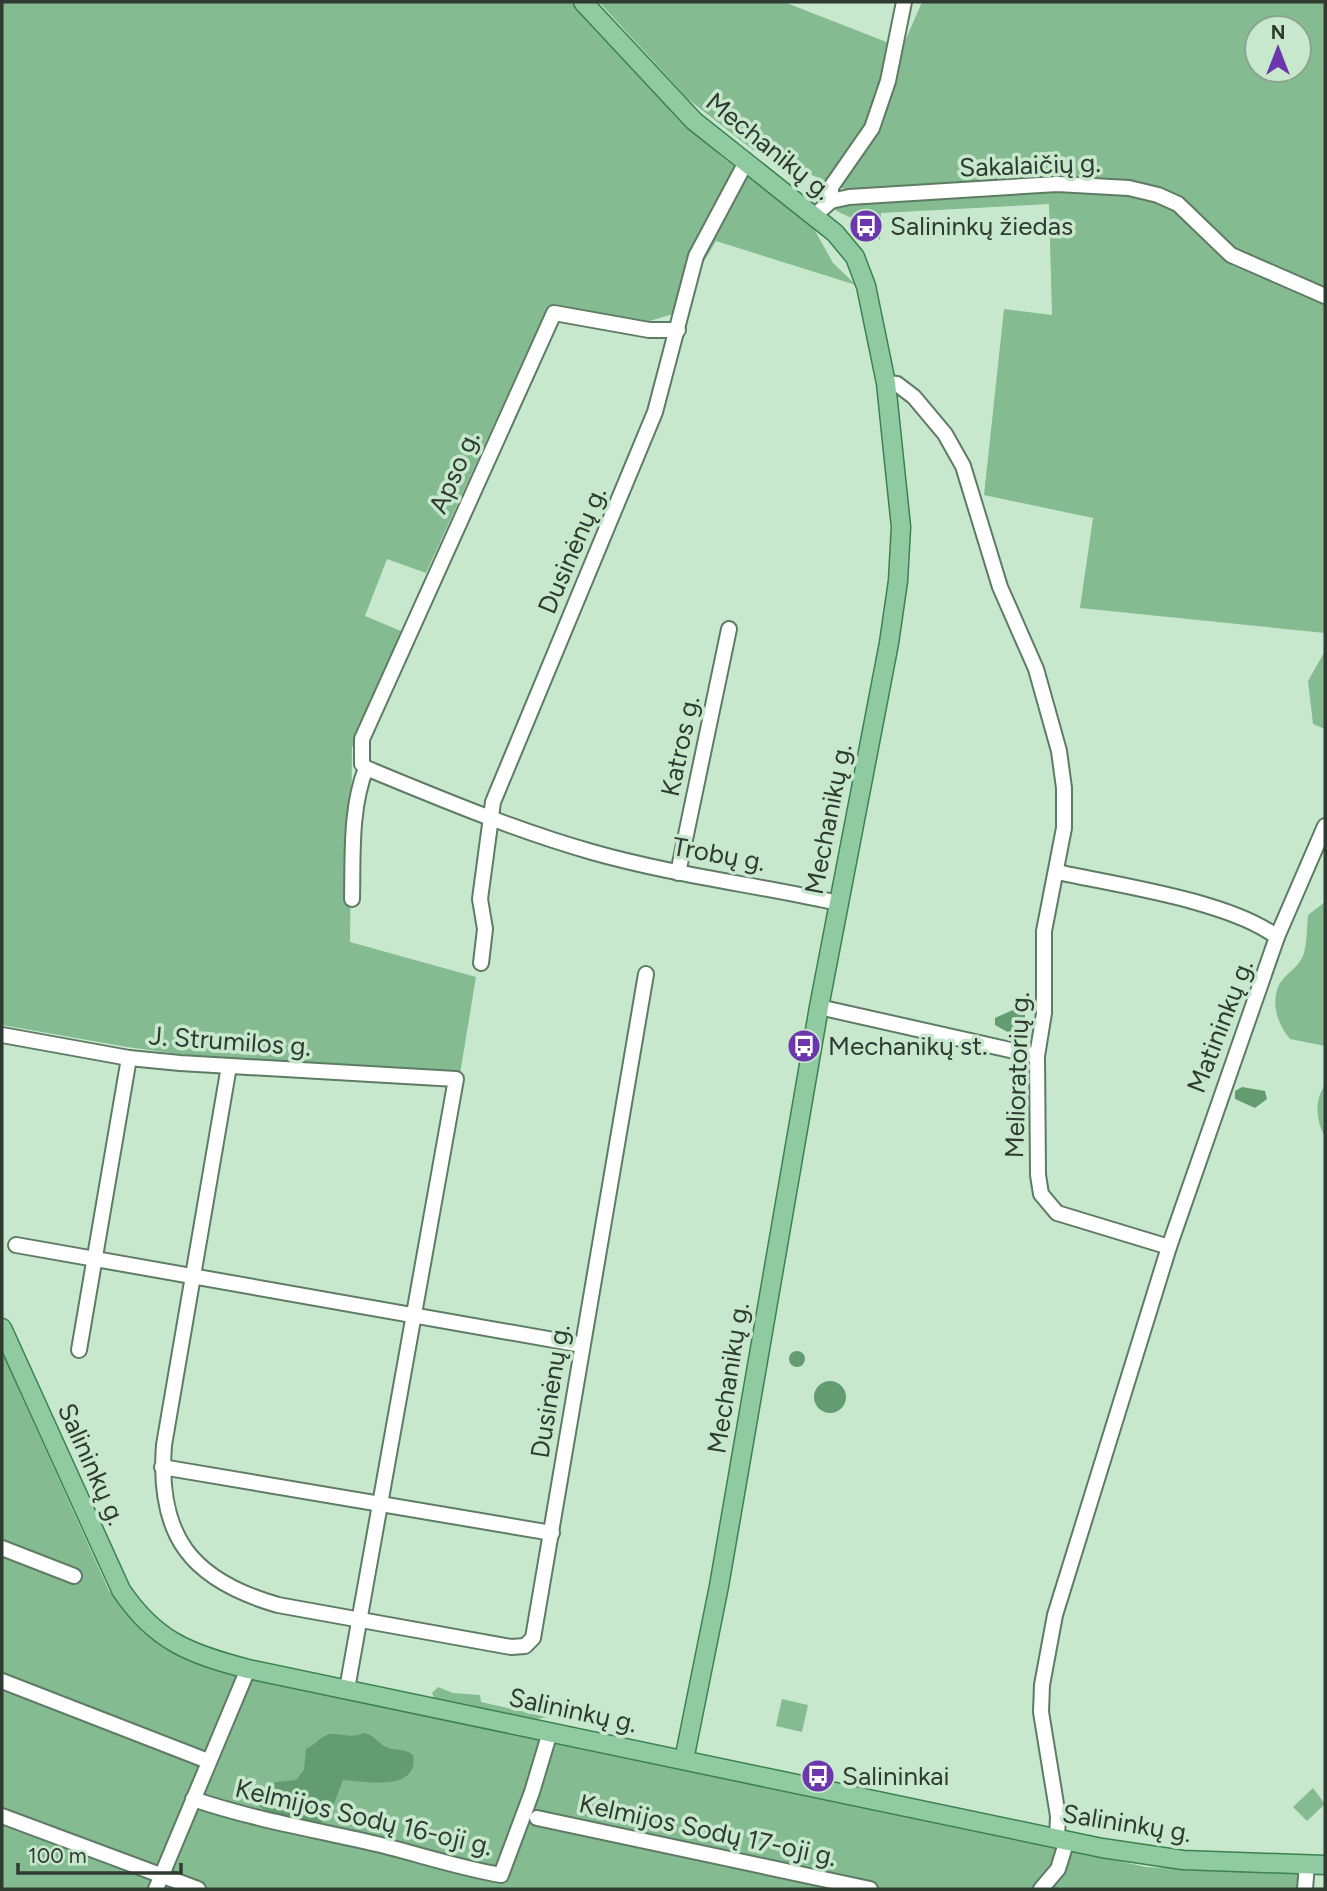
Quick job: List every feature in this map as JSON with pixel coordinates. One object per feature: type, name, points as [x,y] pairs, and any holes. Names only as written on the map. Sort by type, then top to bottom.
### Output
[{"type":"main road","name":"Mechanikų g.","points":[[583,2],[665,93],[744,164],[814,216],[849,249],[862,270],[887,383],[901,527],[898,581],[819,1007],[721,1576],[684,1760]]},
{"type":"main road","name":"Salininkų g.","points":[[2,1328],[107,1563],[131,1605],[146,1623],[177,1646],[248,1669],[1062,1839],[1183,1860],[1325,1864]]},
{"type":"street","points":[[814,216],[831,201],[831,187],[872,128],[888,81],[904,2]]},
{"type":"street","name":"Dusinėnų g.","points":[[481,963],[485,929],[480,900],[493,802],[655,412],[696,256],[744,164]]},
{"type":"street","name":"Sakalaičių g.","points":[[831,201],[849,197],[1035,184],[1129,188],[1158,195],[1178,204],[1231,255],[1325,296]]},
{"type":"street","name":"Apso g.","points":[[352,899],[355,825],[361,782],[366,768],[361,756],[362,738],[554,313],[649,330],[678,330]]},
{"type":"street","name":"Melioratorių g.","points":[[887,383],[897,384],[914,397],[954,448],[963,466],[1000,587],[1036,669],[1059,751],[1065,788],[1065,828],[1044,931],[1044,1013],[1037,1056],[1038,1175],[1041,1194],[1057,1213],[1169,1247]]},
{"type":"street","name":"Katros g.","points":[[678,873],[729,629]]},
{"type":"street","points":[[366,768],[491,819]]},
{"type":"street","name":"Trobų g.","points":[[491,819],[592,852],[678,873],[740,882],[838,903]]},
{"type":"street","name":"Matininkų g.","points":[[1169,1247],[1277,937],[1325,826]]},
{"type":"street","points":[[1057,872],[1248,918],[1277,937]]},
{"type":"street","name":"Dusinėnų g.","points":[[229,1066],[162,1467],[163,1497],[175,1532],[203,1569],[225,1586],[253,1598],[511,1647],[525,1646],[533,1638],[552,1533],[646,974]]},
{"type":"street","points":[[819,1007],[1037,1056]]},
{"type":"street","name":"J. Strumilos g.","points":[[2,1035],[129,1058],[456,1079],[414,1315]]},
{"type":"street","points":[[79,1350],[129,1058]]},
{"type":"street","points":[[16,1245],[582,1345]]},
{"type":"street","points":[[1041,1889],[1058,1869],[1062,1839],[1041,1712],[1042,1685],[1053,1627],[1075,1543],[1169,1247]]},
{"type":"street","points":[[347,1689],[414,1315]]},
{"type":"street","points":[[162,1467],[552,1533]]},
{"type":"street","points":[[2,1548],[74,1576]]},
{"type":"street","points":[[158,1883],[248,1669]]},
{"type":"street","points":[[2,1681],[208,1761]]},
{"type":"street","name":"Kelmijos Sodų 16-oji g.","points":[[193,1799],[273,1824],[381,1845],[475,1871],[501,1875],[532,1792],[550,1732]]},
{"type":"street","points":[[2,1816],[158,1883],[198,1889]]},
{"type":"street","name":"Kelmijos Sodų 17-oji g.","points":[[537,1818],[870,1889]]},
{"type":"street","points":[[1305,1889],[1307,1864]]},
{"type":"street","points":[[495,1889],[501,1875]]},
{"type":"shaded area","points":[[2,2],[573,2],[682,120],[723,158],[813,227],[833,263],[856,285],[716,241],[673,314],[646,322],[548,306],[426,573],[387,559],[365,616],[401,631],[352,748],[350,942],[476,977],[460,1074],[209,1058],[2,1025]]},
{"type":"shaded area","points":[[599,2],[784,2],[889,43],[905,41],[922,2],[1325,2],[1325,288],[1238,251],[1177,195],[1123,180],[1057,176],[847,190],[753,150],[688,99]]},
{"type":"shaded area","points":[[1071,191],[1137,197],[1159,203],[1182,216],[1233,266],[1325,304],[1325,633],[1080,608],[1093,518],[984,495],[1004,309],[1052,315],[1049,204],[881,213],[880,240],[865,225],[835,210],[841,205]]},
{"type":"shaded area","points":[[1325,651],[1325,729],[1313,724],[1308,681]]},
{"type":"shaded area","points":[[1325,902],[1325,1046],[1290,1039],[1278,1019],[1275,1005],[1280,983],[1300,962],[1304,953],[1308,915]]},
{"type":"shaded area","points":[[1015,1009],[1025,1011],[1025,1032],[1013,1035],[995,1025],[995,1018]]},
{"type":"shaded area","points":[[1325,1085],[1325,1137],[1317,1111],[1319,1097]]},
{"type":"shaded area","points":[[1242,1087],[1265,1091],[1267,1099],[1255,1108],[1235,1099],[1235,1091]]},
{"type":"shaded area","points":[[797,1351],[805,1359],[797,1367],[789,1359]]},
{"type":"shaded area","points":[[2,1353],[109,1591],[143,1632],[195,1663],[1146,1867],[1299,1874],[1296,1889],[2,1889]]},
{"type":"shaded area","points":[[830,1381],[841,1386],[846,1397],[841,1408],[830,1413],[819,1408],[814,1397],[819,1386]]},
{"type":"shaded area","points":[[438,1687],[453,1693],[480,1695],[481,1702],[548,1717],[537,1719],[435,1700],[432,1693]]},
{"type":"shaded area","points":[[782,1699],[808,1705],[802,1732],[776,1726]]},
{"type":"shaded area","points":[[364,1733],[388,1748],[413,1755],[413,1767],[408,1775],[399,1780],[376,1783],[343,1780],[330,1814],[318,1825],[286,1819],[258,1805],[262,1790],[276,1782],[296,1780],[304,1770],[306,1749],[330,1734],[351,1736]]},
{"type":"shaded area","points":[[1313,1788],[1325,1804],[1307,1821],[1293,1807]]},
{"type":"place","name":"Salininkų žiedas","points":[[866,226]]},
{"type":"place","name":"Mechanikų st.","points":[[804,1046]]},
{"type":"place","name":"Salininkai","points":[[818,1776]]}]
